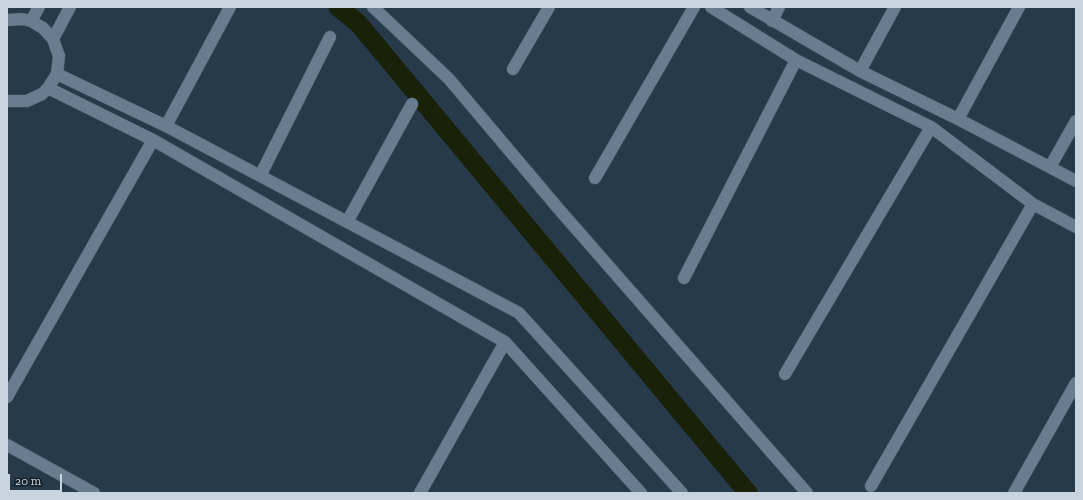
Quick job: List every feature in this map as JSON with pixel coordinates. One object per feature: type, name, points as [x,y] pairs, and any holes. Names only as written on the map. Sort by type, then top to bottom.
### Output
[{"type":"street","points":[[31,21],[39,7]]},
{"type":"street","points":[[53,38],[70,7]]},
{"type":"street","points":[[166,126],[230,7]]},
{"type":"street","points":[[372,7],[449,79],[557,207],[807,493]]},
{"type":"street","points":[[513,69],[549,7]]},
{"type":"street","points":[[595,178],[694,7]]},
{"type":"street","points":[[711,7],[796,60],[931,127],[1033,204],[1076,227]]},
{"type":"street","points":[[750,7],[860,71],[958,119],[1076,181]]},
{"type":"street","points":[[772,21],[779,7]]},
{"type":"street","points":[[860,71],[895,7]]},
{"type":"street","points":[[958,119],[1019,7]]},
{"type":"street","points":[[7,20],[22,19],[31,21],[44,28],[53,38],[59,56],[57,74],[48,88],[35,98],[8,104]]},
{"type":"street","points":[[260,176],[330,37]]},
{"type":"street","points":[[684,278],[796,60]]},
{"type":"street","points":[[57,74],[166,126],[519,313],[682,493]]},
{"type":"street","points":[[48,88],[152,140],[504,342],[641,493]]},
{"type":"street","points":[[347,222],[412,104]]},
{"type":"street","points":[[1050,167],[1076,122]]},
{"type":"street","points":[[785,374],[931,127]]},
{"type":"street","points":[[7,397],[152,140]]},
{"type":"street","points":[[871,486],[1033,204]]},
{"type":"street","points":[[420,493],[504,342]]},
{"type":"street","points":[[1014,493],[1076,383]]},
{"type":"street","points":[[7,445],[94,493]]},
{"type":"waterway","points":[[338,7],[358,23],[748,493]]}]
